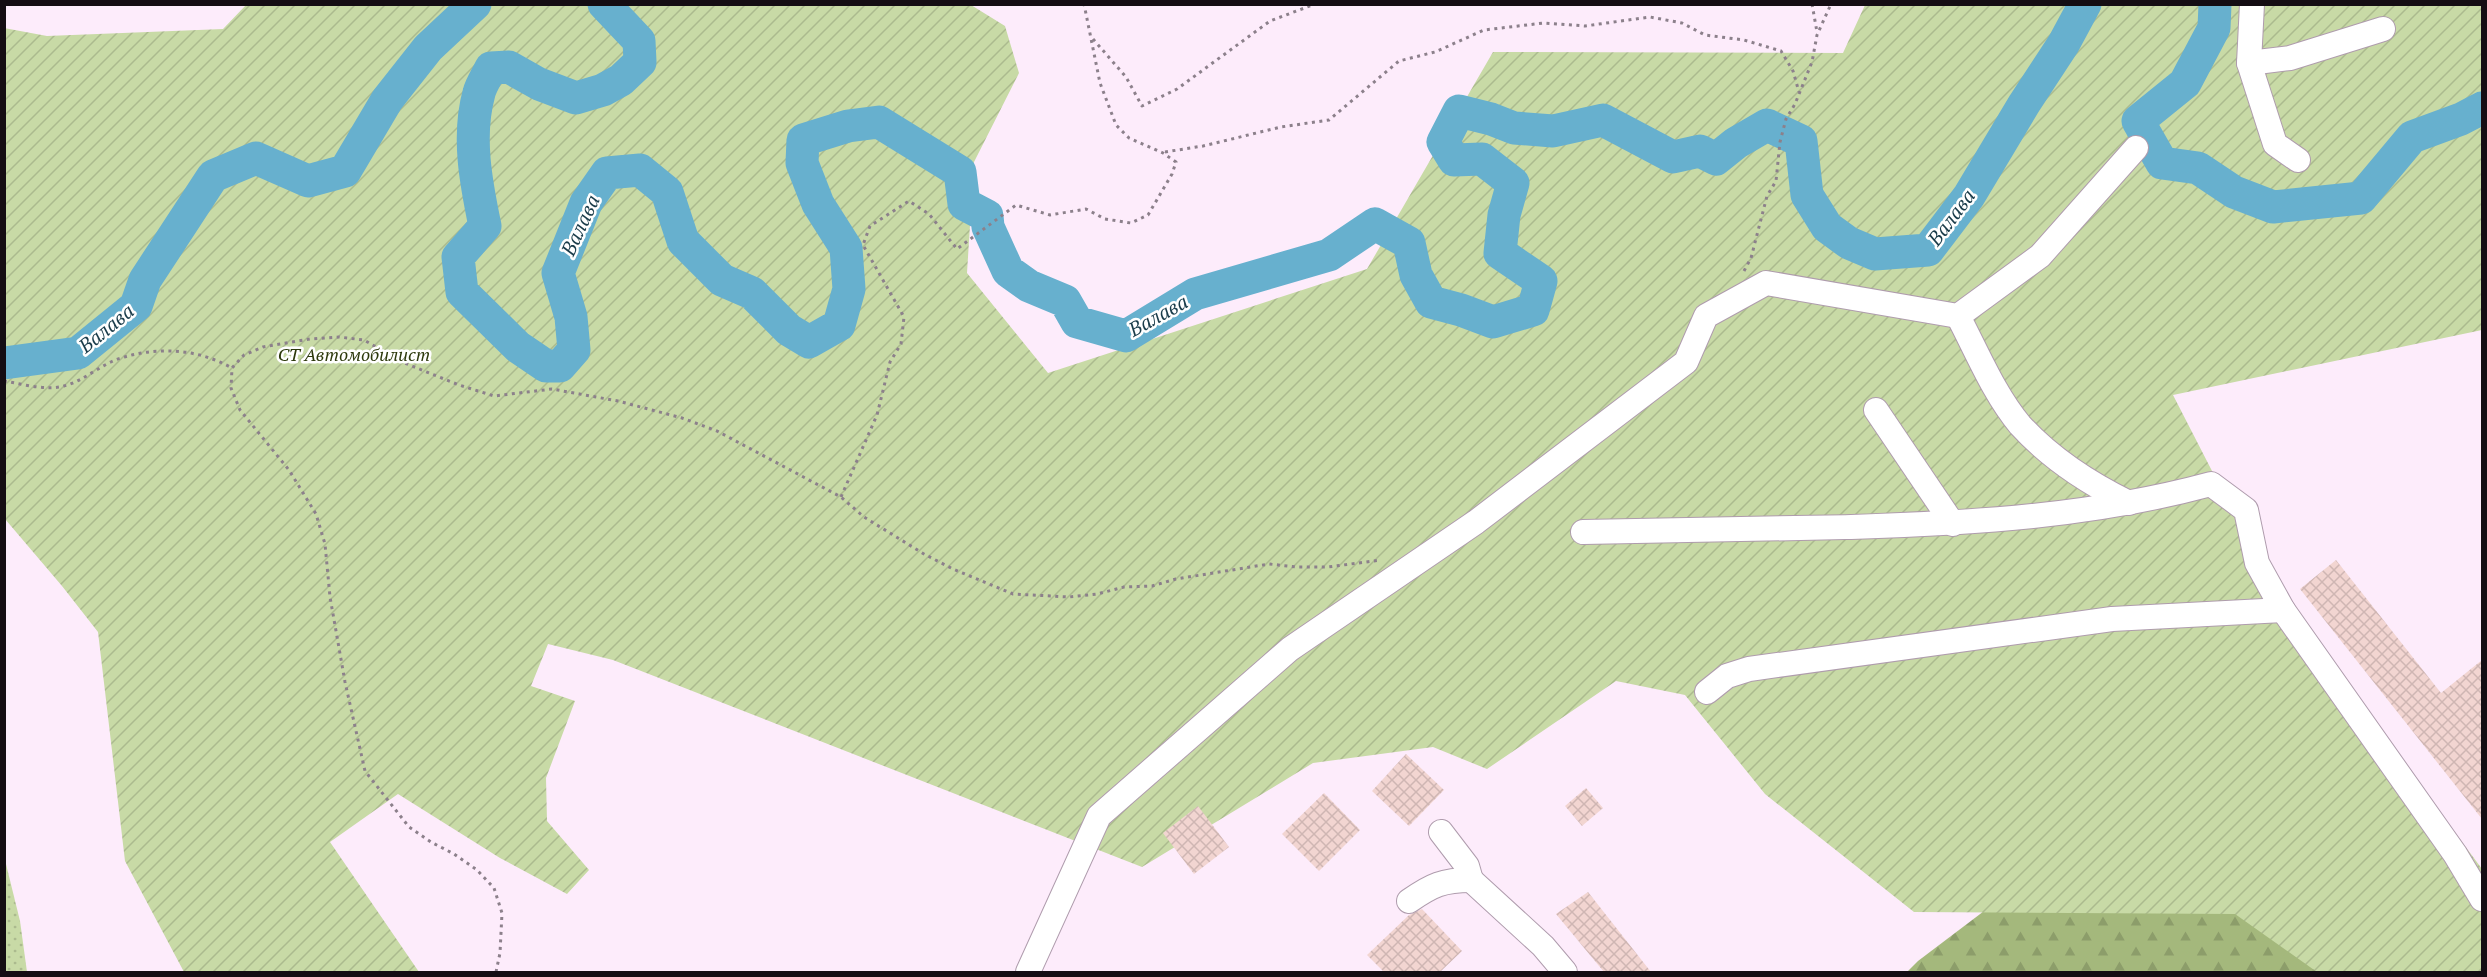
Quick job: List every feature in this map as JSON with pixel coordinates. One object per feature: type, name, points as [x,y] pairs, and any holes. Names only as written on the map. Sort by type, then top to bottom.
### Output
[{"type":"street","points":[[2252,4],[2249,63],[2275,144],[2298,160]]},
{"type":"street","points":[[2249,63],[2289,58],[2383,29]]},
{"type":"street","points":[[1028,972],[1099,816],[1290,649],[1476,522],[1686,362],[1706,316],[1766,283],[1958,316],[2040,256],[2136,148]]},
{"type":"street","points":[[1958,316],[1994,385],[2020,424],[2063,465],[2096,487],[2129,503]]},
{"type":"street","points":[[1876,410],[1953,524]]},
{"type":"street","points":[[1583,532],[1953,524],[2059,514],[2159,498],[2211,484],[2246,510],[2258,563],[2283,610],[2455,854],[2482,899]]},
{"type":"street","points":[[1707,692],[1727,676],[1749,669],[2112,619],[2283,610]]},
{"type":"street","points":[[1441,832],[1467,866],[1471,880],[1543,946],[1565,972]]},
{"type":"street","points":[[1409,901],[1430,886],[1450,880],[1471,880]]},
{"type":"path","points":[[841,497],[877,414],[890,362],[901,344],[904,317],[863,245],[870,226],[909,201],[929,214],[957,249],[1016,205],[1050,215],[1086,209],[1105,219],[1131,223],[1148,215],[1172,174],[1176,162],[1163,153],[1129,138],[1116,125],[1100,83],[1084,4]]},
{"type":"path","points":[[1091,37],[1126,77],[1142,106],[1177,89],[1270,21],[1315,4]]},
{"type":"path","points":[[1812,4],[1817,35]]},
{"type":"path","points":[[1742,273],[1751,258],[1767,196],[1776,181],[1780,142],[1786,119],[1812,62],[1817,35],[1831,4]]},
{"type":"path","points":[[1163,153],[1281,127],[1329,120],[1399,61],[1435,52],[1484,30],[1544,24],[1585,26],[1650,17],[1682,23],[1705,35],[1744,40],[1781,51],[1793,71],[1799,92]]},
{"type":"path","points":[[496,972],[500,953],[502,913],[494,888],[477,870],[462,859],[409,826],[365,771],[345,682],[330,597],[325,544],[316,514],[289,470],[240,410],[231,388],[232,368],[244,355],[274,345],[339,337],[364,340],[402,362],[459,385],[494,396],[552,390],[618,401],[682,418],[717,431],[841,497],[864,517],[924,555],[1013,594],[1069,597],[1269,564],[1328,567],[1386,560]]},
{"type":"path","points":[[4,381],[46,387],[64,386],[121,358],[153,352],[192,351],[214,358],[232,368]]},
{"type":"green space","name":"СТ Автомобилист","points":[[247,4],[971,5],[1005,26],[1019,73],[974,162],[967,273],[1048,373],[1367,269],[1493,52],[1843,53],[1865,5],[2482,5],[2482,330],[2173,395],[2267,578],[2482,869],[2482,972],[2317,972],[2235,914],[1914,912],[1765,794],[1685,695],[1616,681],[1487,769],[1433,747],[1313,763],[1142,867],[613,660],[548,644],[531,686],[575,701],[546,778],[547,821],[589,870],[567,894],[500,858],[398,794],[330,842],[419,972],[184,972],[125,861],[98,632],[5,519],[4,28],[47,36],[223,29]]},
{"type":"green space","points":[[5,860],[20,921],[27,972],[5,972]]},
{"type":"green space","points":[[2285,867],[2454,972],[1907,972],[1918,961],[2033,874]]},
{"type":"building","points":[[2336,560],[2441,693],[2482,660],[2482,819],[2300,589]]},
{"type":"building","points":[[1406,754],[1444,790],[1409,826],[1372,791]]},
{"type":"building","points":[[1586,788],[1603,808],[1582,826],[1565,806]]},
{"type":"building","points":[[1324,793],[1360,830],[1319,871],[1282,834]]},
{"type":"building","points":[[1198,806],[1229,847],[1194,874],[1163,833]]},
{"type":"building","points":[[1588,892],[1651,972],[1604,972],[1556,914]]},
{"type":"building","points":[[1422,909],[1462,951],[1440,972],[1384,972],[1367,955],[1409,915]]},
{"type":"waterway","name":"Валава","points":[[4,363],[78,353],[136,306],[145,280],[213,176],[256,158],[308,181],[345,171],[387,100],[428,48],[475,4]]},
{"type":"waterway","name":"Валава","points":[[604,4],[639,41],[640,62],[621,80],[603,90],[576,98],[539,84],[509,67],[491,68],[480,90],[475,109],[474,160],[485,226],[458,257],[462,292],[518,347],[546,366],[560,366],[574,350],[571,317],[558,273],[586,203],[607,173],[640,170],[667,192],[683,241],[722,280],[752,293],[789,330],[809,342],[839,325],[849,289],[846,248],[818,204],[802,163],[803,140],[848,126],[879,122],[960,172],[964,204],[987,216],[988,227],[1008,271],[1029,286],[1065,301],[1077,322],[1126,336],[1195,294],[1329,255],[1375,224],[1409,243],[1416,275],[1431,302],[1493,322],[1533,310],[1541,281],[1500,253],[1504,215],[1513,183],[1482,159],[1454,160],[1443,142],[1459,111],[1491,119],[1514,128],[1553,131],[1603,120],[1673,157],[1700,151],[1716,159],[1736,143],[1767,125],[1801,141],[1807,195],[1827,227],[1849,243],[1875,254],[1928,250],[1969,196],[2024,104],[2064,43],[2085,4]]},
{"type":"waterway","name":"Валава","points":[[2215,4],[2214,28],[2185,83],[2138,121],[2162,163],[2198,168],[2234,192],[2273,207],[2361,198],[2412,137],[2461,119],[2482,108]]}]
